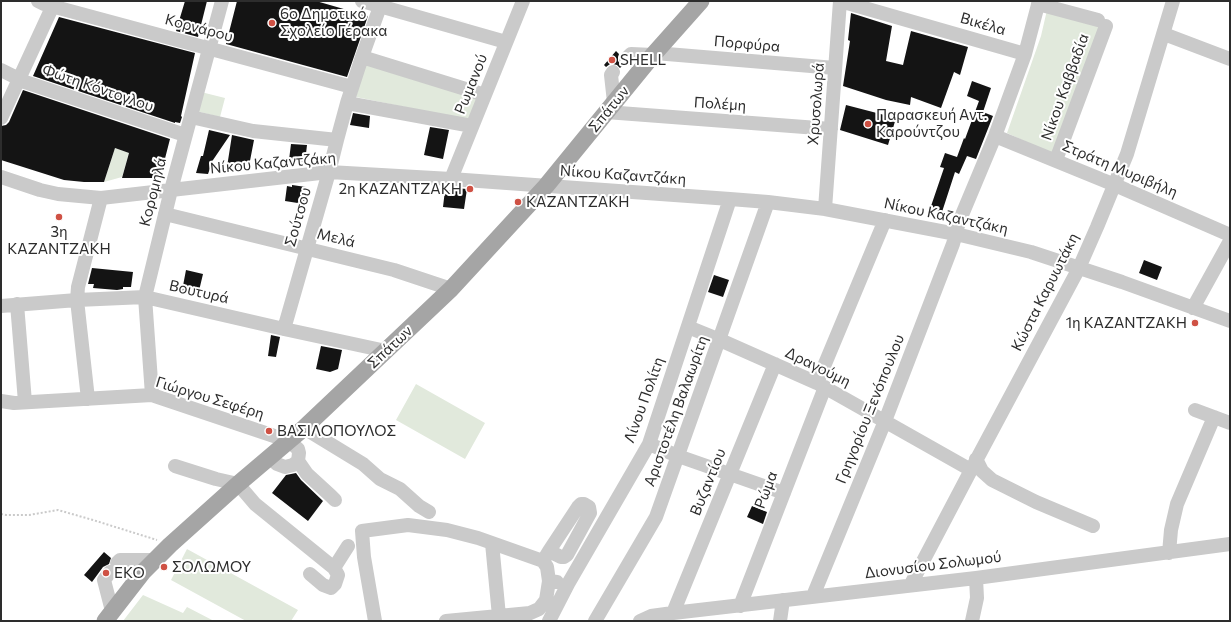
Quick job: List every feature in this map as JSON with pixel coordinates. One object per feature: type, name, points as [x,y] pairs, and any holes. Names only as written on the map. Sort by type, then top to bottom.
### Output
[{"type":"main road","name":"Σπάτων","points":[[654,54],[691,1]]},
{"type":"main road","name":"Σπάτων","points":[[108,616],[143,572],[170,545],[238,484],[304,428],[451,290],[546,186],[654,54],[701,1]]},
{"type":"street","name":"Κορνάρου","points":[[38,1],[44,4],[54,4],[352,87]]},
{"type":"street","name":"Κορομηλά","points":[[152,395],[145,297],[171,190],[222,1]]},
{"type":"street","points":[[362,1],[381,3],[506,42]]},
{"type":"street","name":"Ρωμανού","points":[[451,179],[523,1]]},
{"type":"street","name":"Βικέλα","points":[[840,1],[1025,54]]},
{"type":"street","name":"Χρυσολωρά","points":[[825,209],[840,1]]},
{"type":"street","name":"Κώστα Καρυωτάκη","points":[[912,584],[973,464],[1079,268],[1127,154],[1173,1]]},
{"type":"street","name":"Γρηγορίου Ξενόπουλου","points":[[813,596],[885,421],[950,252],[959,222],[995,136],[1025,54],[1038,2]]},
{"type":"street","name":"Νίκου Καββαδία","points":[[1038,2],[1102,23],[1056,160]]},
{"type":"street","name":"Σούτσου","points":[[284,329],[352,87],[381,3]]},
{"type":"street","points":[[1,118],[54,4]]},
{"type":"street","points":[[1164,34],[1230,59]]},
{"type":"street","name":"Πορφύρα","points":[[626,59],[631,54],[654,54],[835,68]]},
{"type":"street","points":[[362,57],[485,95]]},
{"type":"street","name":"Φώτη Κόντογλου","points":[[1,70],[19,79],[186,135]]},
{"type":"street","points":[[610,107],[611,75],[613,72]]},
{"type":"street","points":[[347,104],[472,126]]},
{"type":"street","name":"Πολέμη","points":[[610,107],[831,129]]},
{"type":"street","points":[[191,117],[253,131],[337,140]]},
{"type":"street","name":"Στράτη Μυριβήλη","points":[[995,136],[1056,160],[1230,235]]},
{"type":"street","name":"Νίκου Καζαντζάκη","points":[[1,177],[40,190],[58,194],[101,198],[329,172],[451,179],[768,202],[825,209],[885,220],[956,234],[1031,252],[1230,321]]},
{"type":"street","points":[[88,399],[77,300],[78,287],[101,198]]},
{"type":"street","name":"Λίνου Πολίτη","points":[[549,621],[568,584],[649,444],[730,199]]},
{"type":"street","name":"Αριστοτέλη Βαλαωρίτη","points":[[595,621],[656,518],[768,202]]},
{"type":"street","name":"Μελά","points":[[165,214],[394,270],[451,290]]},
{"type":"street","name":"Ρώμα","points":[[740,606],[784,493],[821,385],[885,220]]},
{"type":"street","points":[[1193,308],[1230,241]]},
{"type":"street","name":"Βουτυρά","points":[[1,306],[77,300],[145,297],[386,351]]},
{"type":"street","points":[[17,304],[25,402]]},
{"type":"street","name":"Δραγούμη","points":[[688,328],[720,340],[821,385],[885,421],[973,464]]},
{"type":"street","name":"Βυζαντίου","points":[[673,613],[775,364]]},
{"type":"street","name":"Γιώργου Σεφέρη","points":[[1,402],[14,403],[152,395],[289,441]]},
{"type":"street","points":[[1195,410],[1230,423]]},
{"type":"street","points":[[1169,553],[1171,530],[1177,504],[1214,417]]},
{"type":"street","points":[[304,428],[363,464],[380,479],[400,489],[418,506],[429,512]]},
{"type":"street","points":[[289,441],[298,450],[298,461],[307,474],[335,500]]},
{"type":"street","points":[[649,444],[678,456],[784,493]]},
{"type":"street","points":[[269,457],[277,464],[285,467],[298,461]]},
{"type":"street","points":[[973,464],[992,480],[1036,502],[1093,526]]},
{"type":"street","points":[[175,466],[216,479],[238,484],[255,504],[334,568],[338,575],[335,584],[331,588],[323,585],[310,574]]},
{"type":"street","points":[[375,621],[364,557],[362,531],[408,525],[447,530],[546,556],[549,581],[546,600],[539,609],[530,614],[446,621]]},
{"type":"street","points":[[492,543],[499,616]]},
{"type":"street","name":"Διονυσίου Σολωμού","points":[[640,621],[651,616],[673,613],[912,584],[976,578],[1230,544]]},
{"type":"street","points":[[334,568],[348,546]]},
{"type":"street","points":[[108,616],[104,580],[120,560],[155,560]]},
{"type":"street","points":[[972,621],[977,598],[976,578]]},
{"type":"street","points":[[549,581],[568,584]]},
{"type":"street","points":[[780,621],[783,600]]},
{"type":"path","points":[[1,514],[29,515],[58,510],[140,534],[170,545]]},
{"type":"shaded area","points":[[1047,10],[1101,25],[1055,155],[1007,133],[1041,36]]},
{"type":"shaded area","points":[[366,62],[478,96],[469,120],[356,97]]},
{"type":"shaded area","points":[[201,92],[225,98],[220,117],[196,111]]},
{"type":"shaded area","points":[[115,148],[129,153],[122,177],[104,182]]},
{"type":"shaded area","points":[[416,384],[485,423],[465,459],[396,420]]},
{"type":"shaded area","points":[[187,549],[298,610],[291,621],[246,621],[171,580]]},
{"type":"shaded area","points":[[143,595],[183,613],[187,607],[214,621],[123,621]]},
{"type":"building","points":[[185,1],[207,1],[198,37],[176,31]]},
{"type":"building","points":[[237,1],[316,1],[368,16],[347,77],[226,44]]},
{"type":"building","points":[[851,13],[892,26],[886,61],[903,65],[911,31],[968,47],[960,75],[954,72],[941,108],[911,97],[910,105],[886,100],[843,86],[850,41],[848,40]]},
{"type":"building","points":[[59,17],[195,53],[180,123],[175,123],[33,76]]},
{"type":"building","points":[[616,51],[619,54],[618,61],[622,66],[620,68],[617,65],[610,64],[606,67],[604,65]]},
{"type":"building","points":[[972,81],[991,88],[983,112],[993,116],[976,159],[967,156],[959,174],[955,172],[942,212],[930,209],[944,168],[940,167],[945,153],[957,157],[979,101],[967,96]]},
{"type":"building","points":[[23,90],[170,139],[160,178],[122,178],[129,153],[115,148],[104,182],[64,180],[1,160],[1,126],[6,125],[9,122]]},
{"type":"building","name":"Παρασκευή Αντ. Καρούντζου","points":[[846,105],[896,118],[888,145],[840,130]]},
{"type":"building","points":[[353,113],[370,116],[369,128],[350,125]]},
{"type":"building","points":[[430,127],[449,130],[443,159],[424,155]]},
{"type":"building","points":[[209,130],[230,135],[213,160],[208,174],[196,173],[201,156],[203,156]]},
{"type":"building","points":[[232,135],[254,140],[249,166],[227,167]]},
{"type":"building","points":[[291,144],[307,145],[305,162],[289,160]]},
{"type":"building","points":[[292,185],[306,187],[304,204],[285,201],[287,186],[292,187]]},
{"type":"building","points":[[455,188],[467,189],[464,209],[443,207],[445,190],[455,191]]},
{"type":"building","points":[[1144,260],[1162,267],[1157,280],[1139,273]]},
{"type":"building","points":[[92,268],[133,272],[131,287],[123,287],[123,289],[117,290],[93,288],[94,284],[88,284]]},
{"type":"building","points":[[186,270],[203,274],[198,295],[182,291]]},
{"type":"building","points":[[714,275],[729,280],[723,297],[708,292]]},
{"type":"building","points":[[271,335],[280,337],[276,357],[268,356]]},
{"type":"building","points":[[321,346],[342,350],[338,369],[330,372],[316,369]]},
{"type":"building","points":[[296,473],[301,480],[323,501],[308,521],[272,493],[286,475]]},
{"type":"building","points":[[752,506],[767,512],[763,524],[747,517]]},
{"type":"building","points":[[104,552],[111,558],[109,564],[103,567],[92,582],[84,575]]},
{"type":"place","name":"6ο Δημοτικό Σχολείο Γέρακα","points":[[272,23]]},
{"type":"place","name":"SHELL","points":[[612,60]]},
{"type":"place","name":"Παρασκευή Αντ. Καρούντζου","points":[[868,124]]},
{"type":"place","name":"2η ΚΑΖΑΝΤΖΑΚΗ","points":[[470,189]]},
{"type":"place","name":"ΚΑΖΑΝΤΖΑΚΗ","points":[[518,202]]},
{"type":"place","name":"3η ΚΑΖΑΝΤΖΑΚΗ","points":[[59,217]]},
{"type":"place","name":"1η ΚΑΖΑΝΤΖΑΚΗ","points":[[1195,323]]},
{"type":"place","name":"ΒΑΣΙΛΟΠΟΥΛΟΣ","points":[[269,431]]},
{"type":"place","name":"ΣΟΛΩΜΟΥ","points":[[164,567]]},
{"type":"place","name":"EKO","points":[[106,573]]}]
